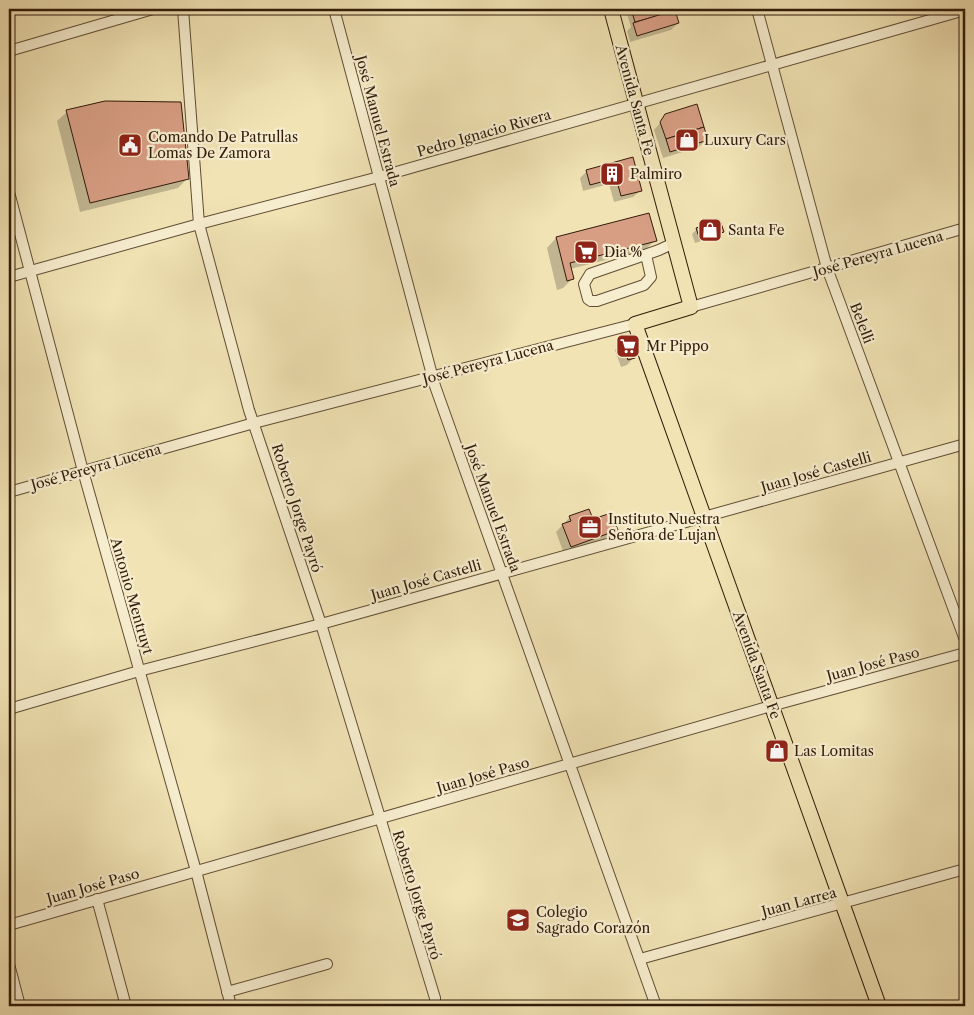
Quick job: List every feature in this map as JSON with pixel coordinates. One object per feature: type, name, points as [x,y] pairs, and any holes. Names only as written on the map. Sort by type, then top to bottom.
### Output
[{"type":"main road","name":"Avenida Santa Fe","points":[[611,9],[691,307]]},
{"type":"main road","name":"José Pereyra Lucena","points":[[635,324],[691,307]]},
{"type":"main road","name":"Avenida Santa Fe","points":[[635,324],[879,1006]]},
{"type":"street","points":[[9,52],[153,9]]},
{"type":"street","name":"Roberto Jorge Payró","points":[[183,9],[199,224],[254,423],[320,624],[435,998],[435,1006]]},
{"type":"street","name":"José Manuel Estrada","points":[[334,9],[432,377],[656,1006]]},
{"type":"street","name":"Belelli","points":[[757,9],[827,268],[965,640]]},
{"type":"street","name":"Pedro Ignacio Rivera","points":[[9,277],[199,224],[378,178],[965,10]]},
{"type":"street","name":"Antonio Mentruyt","points":[[9,192],[83,471],[196,871],[231,1006]]},
{"type":"street","name":"José Pereyra Lucena","points":[[691,307],[965,228]]},
{"type":"street","points":[[646,255],[651,277],[648,282],[597,301],[588,299],[584,284],[590,274],[646,255],[674,243]]},
{"type":"street","name":"José Pereyra Lucena","points":[[9,492],[254,423],[635,324]]},
{"type":"street","name":"Juan José Castelli","points":[[9,709],[139,671],[320,624],[965,444]]},
{"type":"street","name":"Juan José Paso","points":[[9,925],[771,706],[965,653]]},
{"type":"street","name":"Juan Larrea","points":[[640,960],[965,869]]},
{"type":"street","points":[[97,899],[126,1006]]},
{"type":"street","points":[[9,964],[20,1006]]},
{"type":"street","points":[[227,992],[327,964]]},
{"type":"building","points":[[631,9],[660,9],[661,15],[635,22]]},
{"type":"building","points":[[675,10],[679,23],[637,36],[633,23]]},
{"type":"building","name":"Comando De Patrullas Lomas De Zamora","points":[[105,101],[181,102],[189,179],[90,203],[66,110]]},
{"type":"building","points":[[697,104],[704,127],[666,139],[660,122],[665,114]]},
{"type":"building","name":"Luxury Cars","points":[[704,127],[708,140],[670,152],[666,139]]},
{"type":"building","name":"Palmiro","points":[[633,157],[642,191],[621,196],[616,178],[590,185],[586,170]]},
{"type":"building","name":"Dia %","points":[[649,213],[657,241],[570,263],[574,279],[567,281],[556,237]]},
{"type":"building","name":"Santa Fe","points":[[720,220],[724,232],[700,240],[696,228]]},
{"type":"building","points":[[622,342],[630,344],[635,358],[628,360]]},
{"type":"building","name":"Instituto Nuestra Señora de Lujan","points":[[589,509],[593,519],[611,513],[618,530],[571,547],[562,524],[571,521],[569,516]]},
{"type":"place","name":"Luxury Cars","points":[[687,140]]},
{"type":"place","name":"Comando De Patrullas Lomas De Zamora","points":[[130,145]]},
{"type":"place","name":"Palmiro","points":[[612,174]]},
{"type":"place","name":"Santa Fe","points":[[710,230]]},
{"type":"place","name":"Dia %","points":[[586,252]]},
{"type":"place","name":"Mr Pippo","points":[[628,346]]},
{"type":"place","name":"Instituto Nuestra Señora de Lujan","points":[[590,527]]},
{"type":"place","name":"Las Lomitas","points":[[777,751]]},
{"type":"place","name":"Colegio Sagrado Corazón","points":[[518,920]]}]
